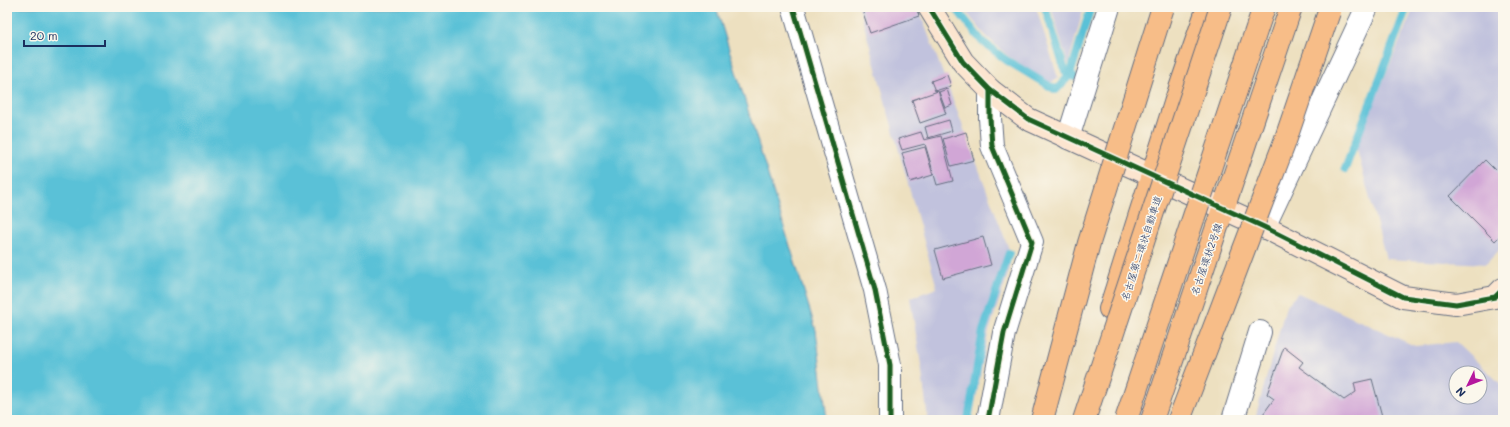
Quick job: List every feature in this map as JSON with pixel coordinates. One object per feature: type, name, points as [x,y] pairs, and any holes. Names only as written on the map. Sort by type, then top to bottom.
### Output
[{"type":"highway","points":[[1042,420],[1089,244],[1162,7]]},
{"type":"highway","points":[[1073,420],[1208,7]]},
{"type":"highway","name":"名古屋第二環状自動車道","points":[[1084,420],[1222,7]]},
{"type":"highway","points":[[1126,420],[1264,7]]},
{"type":"highway","name":"名古屋環状2号線","points":[[1154,418],[1291,7]]},
{"type":"highway","points":[[1179,420],[1284,144],[1330,10]]},
{"type":"street","points":[[793,7],[875,290],[890,365],[890,420]]},
{"type":"street","points":[[929,7],[963,62],[990,90],[1028,119],[1264,227],[1403,297],[1456,304],[1495,297],[1503,289]]},
{"type":"street","points":[[1068,138],[1110,7]]},
{"type":"street","points":[[1264,227],[1367,7]]},
{"type":"street","points":[[988,420],[1004,334],[1032,242],[992,146],[990,90]]},
{"type":"street","points":[[1233,420],[1260,332]]},
{"type":"shaded area","points":[[859,7],[918,7],[1010,252],[1010,268],[988,334],[972,420],[928,420],[910,298],[937,288]]},
{"type":"shaded area","points":[[962,7],[1036,7],[1058,78],[1050,83],[1008,56],[985,35]]},
{"type":"shaded area","points":[[1051,7],[1084,7],[1068,65]]},
{"type":"shaded area","points":[[1414,7],[1503,7],[1503,246],[1486,264],[1386,259],[1356,146]]},
{"type":"shaded area","points":[[1298,293],[1415,346],[1456,342],[1481,365],[1448,365],[1448,405],[1488,405],[1488,372],[1503,386],[1503,420],[1263,420],[1256,415],[1286,306]]},
{"type":"water","points":[[7,7],[716,7],[816,330],[827,420],[7,420]]},
{"type":"building","points":[[861,7],[916,7],[919,16],[870,33]]},
{"type":"building","points":[[947,75],[951,86],[935,91],[931,81]]},
{"type":"building","points":[[947,89],[952,105],[945,108],[939,92]]},
{"type":"building","points":[[938,91],[946,114],[920,123],[912,100]]},
{"type":"building","points":[[949,120],[952,131],[928,138],[925,127]]},
{"type":"building","points":[[921,132],[924,140],[941,136],[953,181],[937,185],[925,144],[902,150],[898,139]]},
{"type":"building","points":[[966,132],[974,160],[951,166],[943,139]]},
{"type":"building","points":[[925,147],[933,175],[910,182],[902,153]]},
{"type":"building","points":[[1485,160],[1503,178],[1503,233],[1495,241],[1450,196]]},
{"type":"building","points":[[983,237],[991,265],[943,278],[935,250]]},
{"type":"building","points":[[1284,347],[1303,362],[1299,367],[1344,400],[1356,392],[1354,383],[1372,379],[1383,420],[1265,420],[1261,417],[1274,399],[1267,394]]},
{"type":"waterway","points":[[955,7],[981,40],[1006,60],[1056,90],[1070,75],[1091,7]]},
{"type":"waterway","points":[[1045,7],[1065,71],[1074,77]]},
{"type":"waterway","points":[[1345,169],[1407,7]]},
{"type":"waterway","points":[[968,420],[983,331],[1009,253]]},
{"type":"cycle path","points":[[793,7],[875,290],[890,365],[890,420]]},
{"type":"cycle path","points":[[929,7],[963,62],[990,90],[1028,119],[1264,227],[1403,297],[1456,304],[1495,297],[1503,289]]},
{"type":"cycle path","points":[[988,420],[1004,333],[1032,242],[992,146],[990,90]]}]
